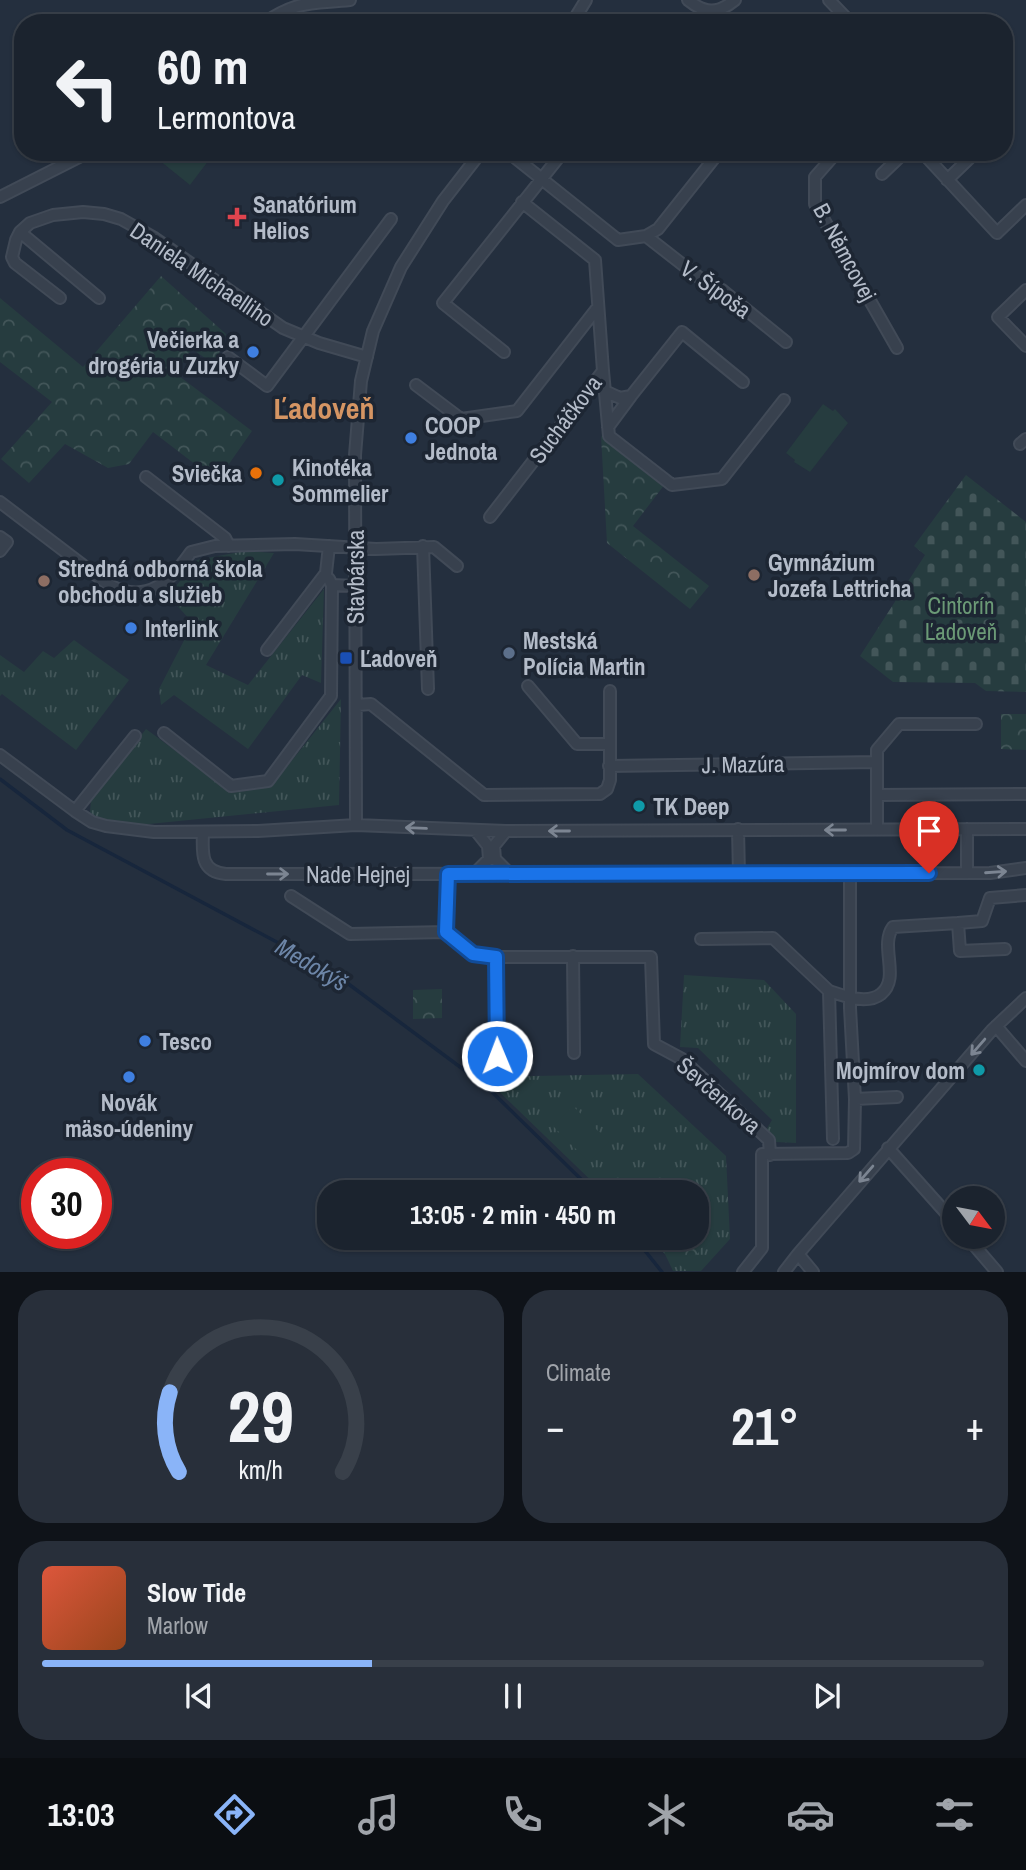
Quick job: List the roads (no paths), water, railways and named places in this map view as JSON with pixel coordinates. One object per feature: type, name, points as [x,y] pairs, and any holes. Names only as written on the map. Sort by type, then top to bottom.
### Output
[{"type":"street","points":[[277,14],[299,4],[350,0]]},
{"type":"street","points":[[688,0],[701,10],[713,12],[735,0]]},
{"type":"street","points":[[829,0],[842,14]]},
{"type":"street","points":[[0,197],[71,161]]},
{"type":"street","name":"Stavbárska","points":[[356,825],[357,416],[367,357],[380,313],[401,267],[443,201],[474,161]]},
{"type":"street","points":[[519,161],[618,240],[646,236],[658,229],[712,161]]},
{"type":"street","points":[[504,352],[443,303],[556,161]]},
{"type":"street","name":"B. Němcovej","points":[[829,161],[815,177],[816,204],[897,348]]},
{"type":"street","points":[[882,174],[896,161]]},
{"type":"street","points":[[930,161],[997,233],[1026,205]]},
{"type":"street","points":[[947,180],[967,161]]},
{"type":"street","name":"Sucháčkova","points":[[489,517],[603,371],[595,260],[522,202]]},
{"type":"street","name":"Daniela Michaelliho","points":[[20,232],[30,223],[53,215],[94,212],[121,219],[153,237],[263,316],[304,338],[367,357]]},
{"type":"street","points":[[228,357],[267,386],[391,219]]},
{"type":"street","points":[[60,298],[15,262],[13,250],[20,232],[99,298]]},
{"type":"street","name":"V. Šípoša","points":[[646,236],[710,286],[722,290],[786,342]]},
{"type":"street","points":[[1026,290],[998,317],[1026,346]]},
{"type":"street","name":"Sucháčkova","points":[[416,385],[461,419],[517,411],[598,307]]},
{"type":"street","points":[[608,426],[682,332],[743,382]]},
{"type":"street","points":[[603,371],[608,436],[672,485],[722,479],[784,400]]},
{"type":"street","points":[[605,391],[620,398],[631,396]]},
{"type":"street","points":[[146,477],[225,538],[229,546]]},
{"type":"street","points":[[0,502],[122,592],[145,592],[158,587],[177,571],[191,552],[203,547],[423,546],[434,547],[457,566]]},
{"type":"street","points":[[0,537],[7,542],[0,551]]},
{"type":"street","points":[[267,650],[326,573],[329,546]]},
{"type":"street","points":[[423,546],[428,689]]},
{"type":"street","points":[[164,733],[231,786],[268,781],[331,696],[332,585],[326,573]]},
{"type":"street","points":[[332,585],[355,586]]},
{"type":"street","points":[[528,686],[577,744],[609,744]]},
{"type":"street","points":[[357,705],[371,705],[484,795],[600,794],[607,789],[610,780],[610,691]]},
{"type":"street","points":[[877,830],[877,750],[899,724],[976,724]]},
{"type":"street","points":[[75,811],[135,736]]},
{"type":"street","name":"Nade Hejnej","points":[[0,755],[92,822],[113,828],[154,832],[202,833],[356,825],[476,831],[1026,829]]},
{"type":"street","name":"J. Mazúra","points":[[609,766],[877,762]]},
{"type":"street","points":[[877,795],[1026,794]]},
{"type":"street","points":[[738,829],[739,875]]},
{"type":"street","points":[[967,829],[967,873]]},
{"type":"street","points":[[474,874],[489,859],[488,846],[476,831]]},
{"type":"street","points":[[506,831],[494,846],[495,859],[511,875]]},
{"type":"street","name":"Nade Hejnej","points":[[202,833],[202,856],[205,865],[218,874],[739,875],[990,873],[1026,868]]},
{"type":"street","points":[[446,932],[448,874]]},
{"type":"street","points":[[766,1155],[848,1153],[854,1149],[850,874]]},
{"type":"street","points":[[701,939],[773,938],[829,991],[851,998],[875,998],[885,991],[890,982],[887,934],[892,928],[982,921],[990,898],[1026,895]]},
{"type":"street","points":[[291,896],[350,934],[446,932],[473,954],[496,957],[573,956],[574,1053]]},
{"type":"street","points":[[958,923],[960,951],[1005,948]]},
{"type":"street","name":"Ševčenkova","points":[[573,956],[651,957],[654,1044],[682,1059],[769,1139],[762,1248],[743,1272]]},
{"type":"street","points":[[496,957],[497,1056]]},
{"type":"street","points":[[829,991],[833,1139]]},
{"type":"street","points":[[784,1272],[888,1148],[996,1026],[1026,998]]},
{"type":"street","points":[[996,1026],[1026,1061]]},
{"type":"street","points":[[855,1099],[897,1097]]},
{"type":"street","points":[[888,1148],[942,1209]]},
{"type":"street","points":[[978,1250],[997,1272]]},
{"type":"street","points":[[798,1254],[813,1272]]},
{"type":"waterway","name":"Medokýš","points":[[0,779],[67,830],[331,971],[487,1087],[582,1180]]},
{"type":"waterway","name":"Medokýš","points":[[644,1250],[662,1272]]},
{"type":"place","name":"Sanatórium Helios","points":[[237,217]]},
{"type":"place","name":"Večierka a drogéria u Zuzky","points":[[253,352]]},
{"type":"place","name":"COOP Jednota","points":[[411,438]]},
{"type":"place","name":"Sviečka","points":[[256,473]]},
{"type":"place","name":"Kinotéka Sommelier","points":[[278,480]]},
{"type":"place","name":"Gymnázium Jozefa Lettricha","points":[[754,575]]},
{"type":"place","name":"Stredná odborná škola obchodu a služieb","points":[[44,581]]},
{"type":"place","name":"Interlink","points":[[131,628]]},
{"type":"place","name":"Mestská Polícia Martin","points":[[509,653]]},
{"type":"place","name":"Ľadoveň","points":[[346,658]]},
{"type":"place","name":"TK Deep","points":[[639,806]]},
{"type":"place","name":"Tesco","points":[[145,1041]]},
{"type":"place","name":"Mojmírov dom","points":[[979,1070]]},
{"type":"place","name":"Novák mäso-údeniny","points":[[129,1077]]},
{"type":"district","name":"Ľadoveň","points":[[324,408]]},
{"type":"park label","name":"Cintorín Ľadoveň","points":[[961,618]]}]
